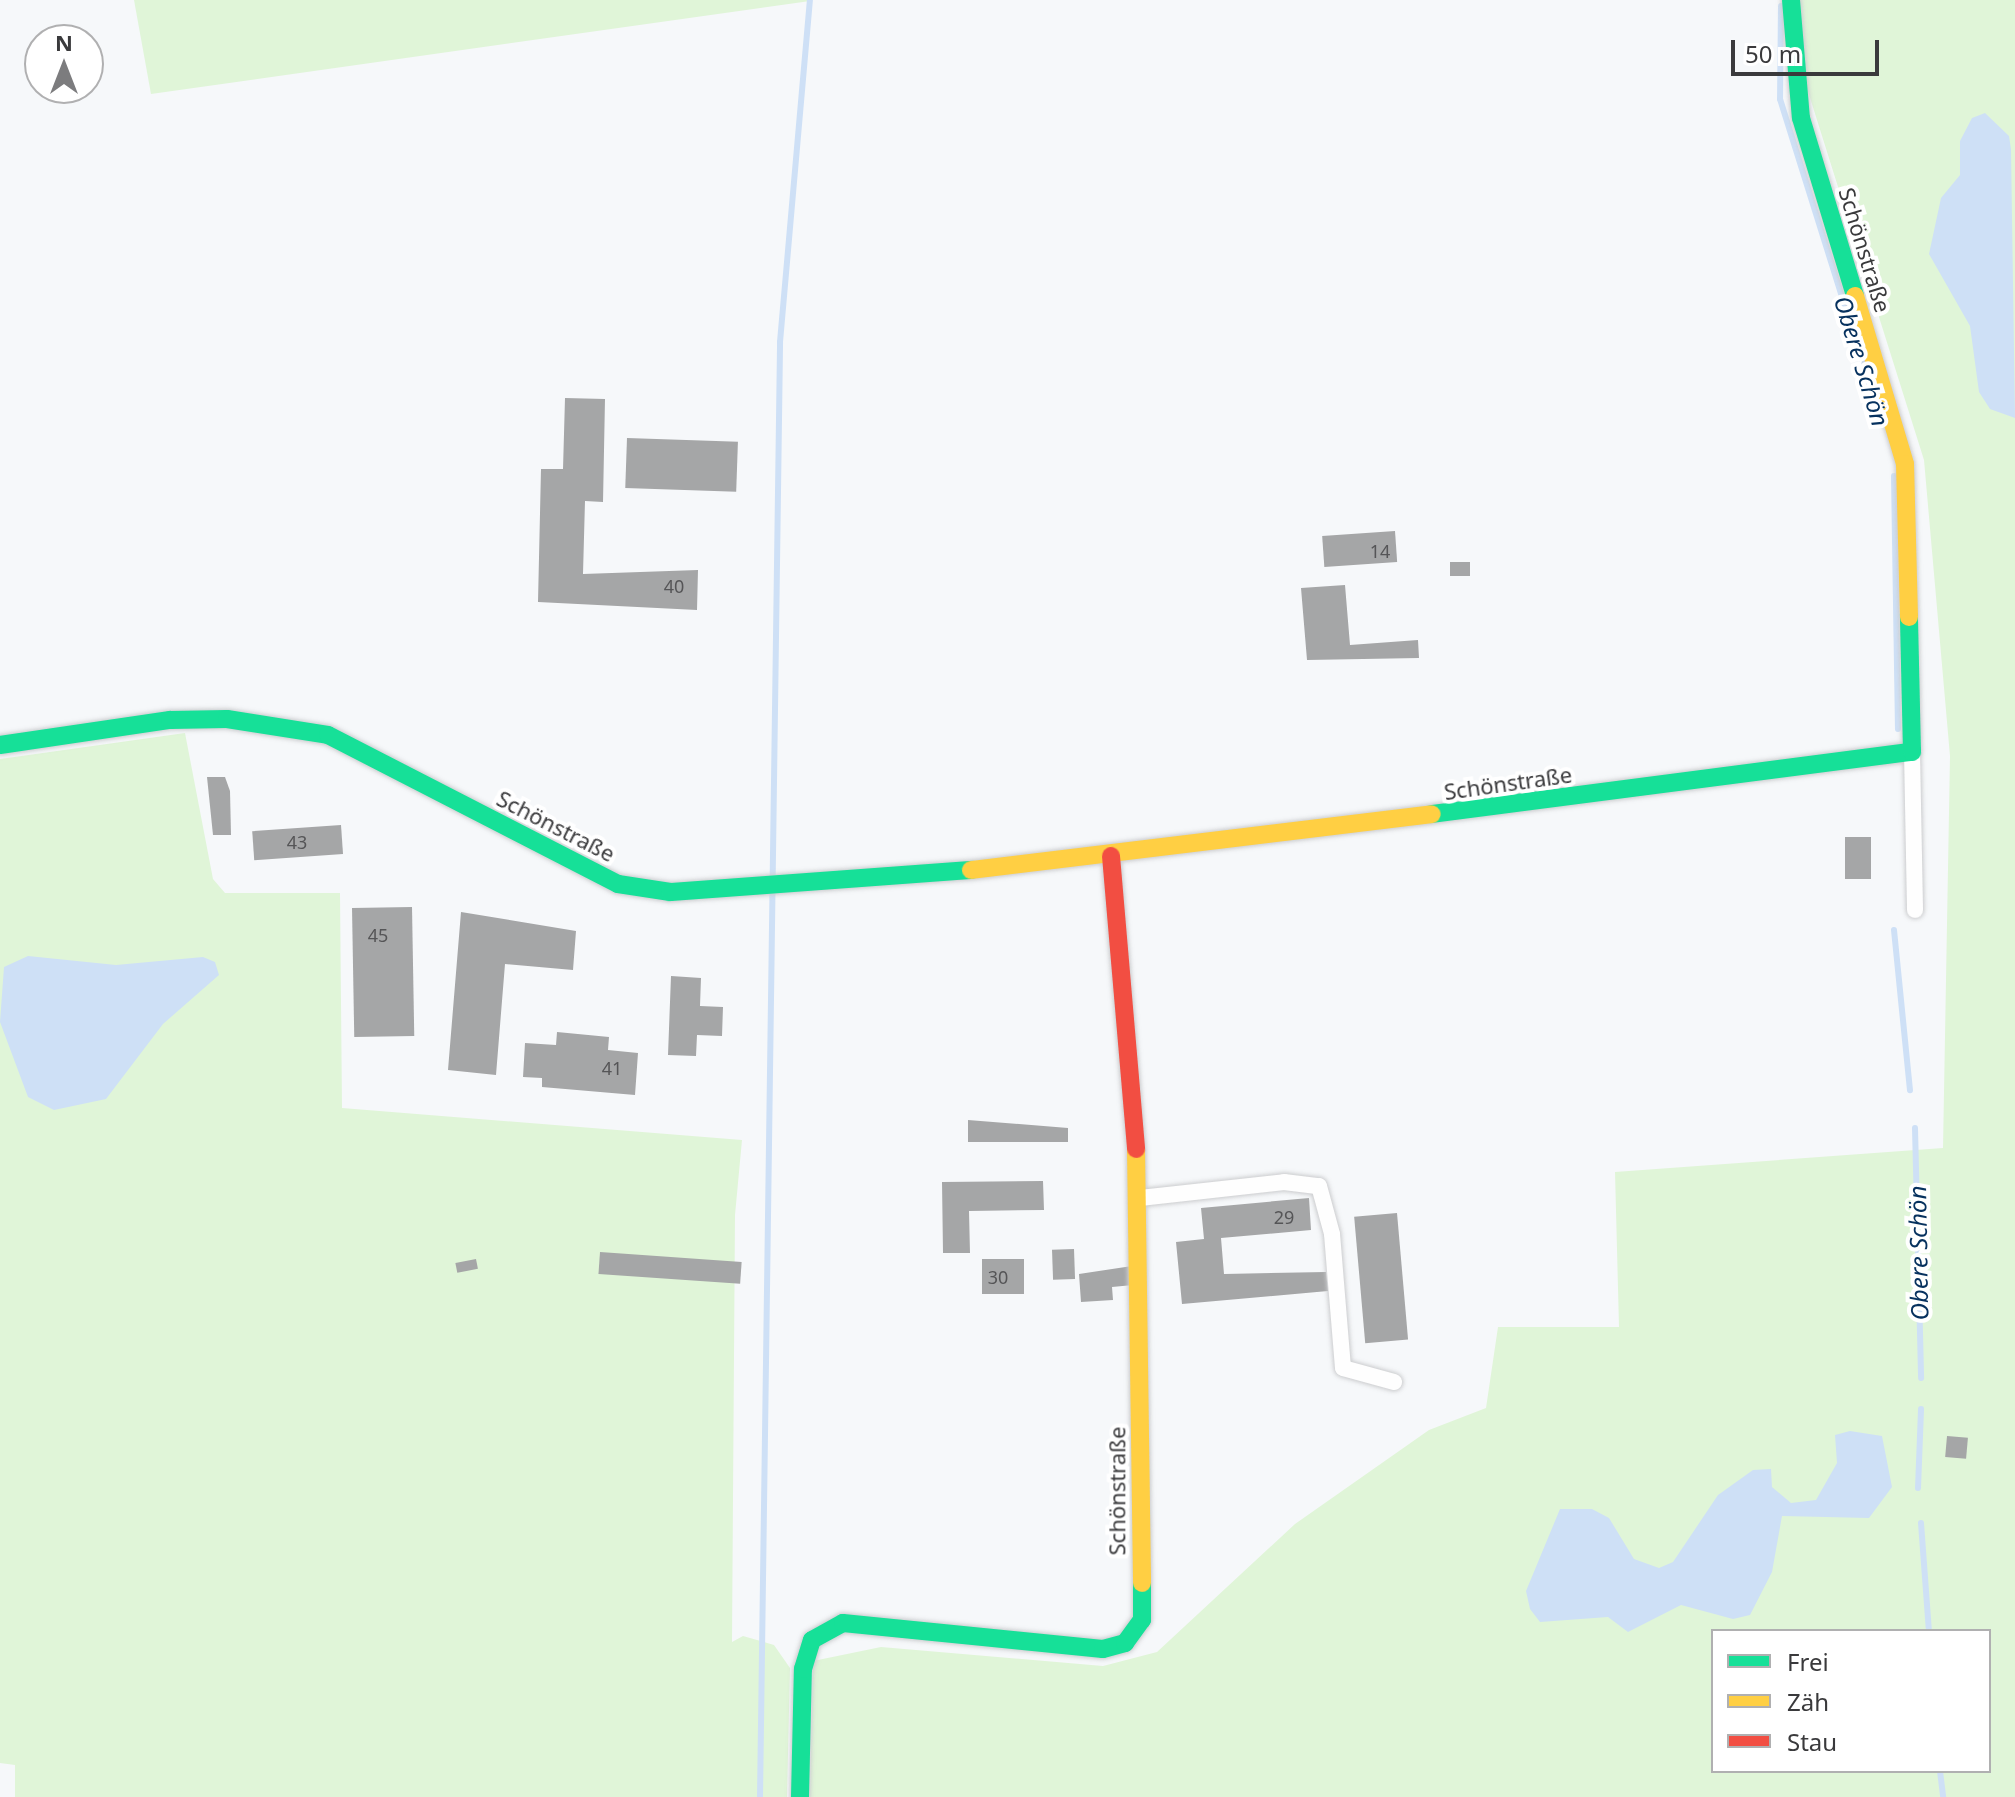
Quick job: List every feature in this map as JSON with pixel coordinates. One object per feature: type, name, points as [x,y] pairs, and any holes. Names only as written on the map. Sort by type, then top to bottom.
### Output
[{"type":"street","name":"Schönstraße","points":[[1791,0],[1801,118],[1905,464],[1915,910]]},
{"type":"street","name":"Schönstraße","points":[[0,745],[170,720],[227,719],[328,735],[618,884],[670,892],[784,889],[1111,856],[1912,752]]},
{"type":"street","name":"Schönstraße","points":[[800,1797],[803,1669],[812,1640],[843,1623],[1103,1649],[1125,1643],[1142,1620],[1140,1198],[1111,856]]},
{"type":"street","points":[[1140,1198],[1284,1182],[1319,1186],[1332,1234],[1343,1368],[1394,1382]]},
{"type":"green space","points":[[134,0],[810,0],[810,1],[151,94]]},
{"type":"green space","points":[[1800,0],[2015,0],[2015,1797],[810,1797],[813,1661],[881,1647],[1103,1666],[1157,1652],[1295,1524],[1429,1430],[1486,1408],[1498,1327],[1619,1327],[1615,1172],[1943,1148],[1950,756],[1924,460],[1800,66]]},
{"type":"green space","points":[[185,733],[213,879],[225,893],[340,893],[342,1108],[742,1140],[735,1215],[732,1642],[743,1636],[774,1645],[790,1668],[787,1797],[15,1797],[15,1765],[0,1763],[0,759]]},
{"type":"water","points":[[1985,113],[2009,136],[2011,149],[2015,418],[1990,409],[1979,392],[1970,326],[1929,254],[1941,198],[1960,175],[1960,141],[1972,118]]},
{"type":"water","points":[[28,956],[116,965],[203,957],[215,962],[219,975],[163,1024],[106,1099],[54,1110],[28,1097],[0,1022],[4,967]]},
{"type":"water","points":[[1850,1431],[1882,1436],[1892,1487],[1869,1518],[1782,1516],[1772,1572],[1750,1615],[1733,1619],[1681,1605],[1628,1632],[1608,1617],[1540,1622],[1530,1609],[1526,1591],[1560,1509],[1592,1509],[1609,1518],[1634,1559],[1659,1568],[1673,1562],[1718,1495],[1753,1470],[1771,1469],[1772,1487],[1791,1503],[1816,1500],[1837,1463],[1835,1435]]},
{"type":"building","points":[[565,398],[605,399],[603,502],[585,501],[583,574],[698,570],[697,610],[538,602],[541,469],[563,469]]},
{"type":"building","points":[[627,438],[738,442],[736,492],[625,488]]},
{"type":"building","points":[[1395,531],[1397,562],[1324,567],[1322,536]]},
{"type":"building","points":[[1450,562],[1470,562],[1470,576],[1450,576]]},
{"type":"building","points":[[1345,585],[1350,645],[1418,640],[1419,658],[1307,660],[1301,588]]},
{"type":"building","points":[[207,777],[225,777],[230,791],[231,835],[213,835]]},
{"type":"building","points":[[341,825],[343,854],[254,860],[252,831]]},
{"type":"building","points":[[1845,837],[1871,837],[1871,879],[1845,879]]},
{"type":"building","points":[[412,907],[414,1036],[354,1037],[352,908]]},
{"type":"building","points":[[461,912],[576,931],[573,970],[505,964],[496,1075],[448,1070]]},
{"type":"building","points":[[671,976],[701,978],[700,1006],[723,1007],[722,1036],[697,1035],[696,1056],[668,1055]]},
{"type":"building","points":[[557,1032],[609,1037],[608,1050],[638,1053],[635,1095],[542,1087],[542,1078],[523,1077],[525,1043],[556,1045]]},
{"type":"building","points":[[968,1120],[1068,1128],[1068,1142],[968,1142]]},
{"type":"building","points":[[1043,1181],[1044,1210],[969,1211],[970,1253],[943,1253],[942,1182]]},
{"type":"building","points":[[1309,1198],[1311,1230],[1221,1238],[1224,1274],[1326,1272],[1328,1291],[1182,1304],[1176,1242],[1204,1239],[1201,1208]]},
{"type":"building","points":[[1397,1213],[1408,1340],[1365,1343],[1354,1217]]},
{"type":"building","points":[[1074,1249],[1075,1279],[1053,1280],[1052,1250]]},
{"type":"building","points":[[600,1252],[742,1262],[740,1284],[598,1274]]},
{"type":"building","points":[[476,1259],[478,1269],[457,1273],[455,1263]]},
{"type":"building","points":[[982,1259],[1024,1259],[1024,1294],[982,1294]]},
{"type":"building","points":[[1132,1266],[1133,1285],[1112,1287],[1113,1300],[1081,1302],[1079,1274]]},
{"type":"building","points":[[1947,1436],[1968,1438],[1966,1459],[1945,1457]]},
{"type":"waterway","points":[[760,1797],[780,342],[810,0]]},
{"type":"waterway","name":"Obere Schön","points":[[1781,6],[1780,99],[1880,419]]},
{"type":"waterway","name":"Obere Schön","points":[[1894,476],[1898,729]]},
{"type":"waterway","name":"Obere Schön","points":[[1894,930],[1910,1090]]},
{"type":"waterway","name":"Obere Schön","points":[[1915,1128],[1921,1378]]},
{"type":"waterway","name":"Obere Schön","points":[[1918,1488],[1921,1409]]},
{"type":"waterway","name":"Obere Schön","points":[[1921,1523],[1929,1629]]},
{"type":"waterway","name":"Obere Schön","points":[[1940,1773],[1943,1797]]},
{"type":"traffic: fast","points":[[1791,0],[1801,118],[1855,296]]},
{"type":"traffic: fast","points":[[1432,814],[1912,752],[1909,617]]},
{"type":"traffic: fast","points":[[0,745],[170,720],[227,719],[328,735],[618,884],[670,892],[971,870]]},
{"type":"traffic: fast","points":[[800,1797],[803,1669],[812,1640],[843,1623],[1103,1649],[1125,1643],[1142,1620],[1142,1583]]},
{"type":"traffic: slow","points":[[1855,296],[1905,464],[1909,617]]},
{"type":"traffic: slow","points":[[971,870],[1432,814]]},
{"type":"traffic: slow","points":[[1136,1149],[1142,1583]]},
{"type":"traffic: jam","points":[[1111,856],[1136,1149]]}]
